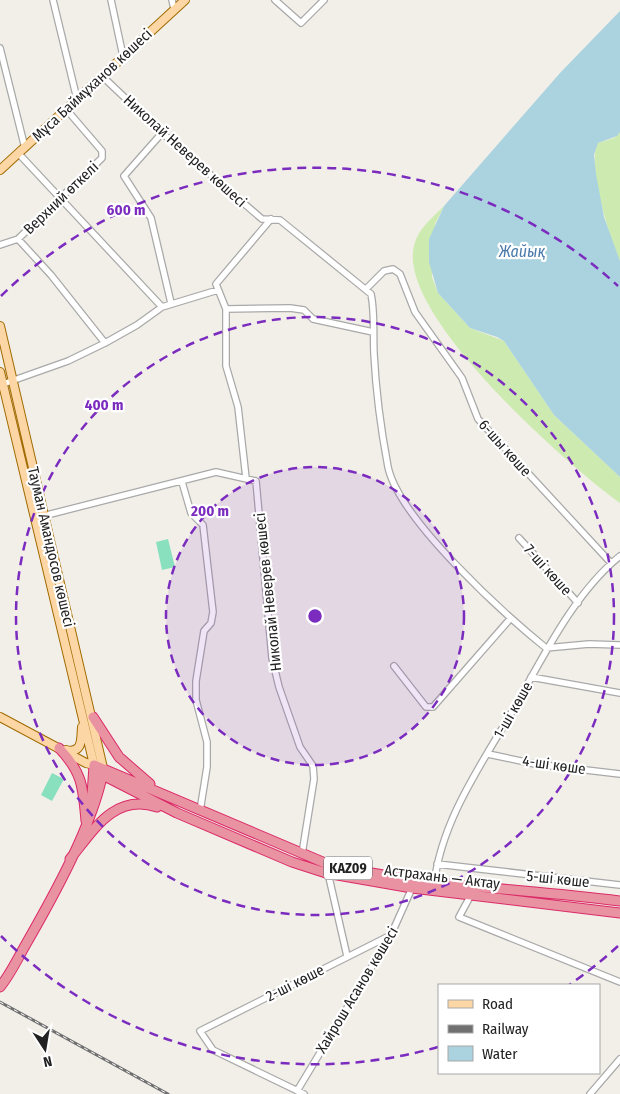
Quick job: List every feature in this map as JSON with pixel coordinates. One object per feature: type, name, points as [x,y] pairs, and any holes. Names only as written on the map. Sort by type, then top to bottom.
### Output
[{"type":"highway","points":[[70,859],[101,819],[117,810],[132,805],[150,804],[177,813],[182,802],[149,783],[133,771],[109,744],[93,717]]},
{"type":"highway","points":[[59,748],[73,764],[80,776],[84,795],[86,824]]},
{"type":"highway","name":"Астрахань — Актау","points":[[96,769],[182,802],[200,812],[302,854],[351,869],[471,894],[620,913]]},
{"type":"highway","name":"Астрахань — Актау","points":[[96,769],[177,813],[292,862],[328,873],[412,888],[475,885],[620,901]]},
{"type":"highway","points":[[0,994],[2,985],[40,919],[70,859],[92,810],[96,769]]},
{"type":"main road","name":"Мұса Баймұханов көшесі","points":[[0,170],[184,0]]},
{"type":"main road","name":"Тауман Амандосов көшесі","points":[[0,326],[93,717],[96,769]]},
{"type":"main road","name":"Тауман Амандосов көшесі","points":[[0,372],[96,769]]},
{"type":"main road","points":[[0,717],[96,769]]},
{"type":"main road","points":[[59,748],[71,751],[79,748],[83,720]]},
{"type":"street","points":[[53,0],[77,99]]},
{"type":"street","points":[[111,0],[123,56]]},
{"type":"street","points":[[172,0],[174,9]]},
{"type":"street","points":[[275,0],[301,23],[324,0]]},
{"type":"street","points":[[0,48],[22,151],[60,198],[162,307]]},
{"type":"street","name":"Николай Неверев көшесі","points":[[102,76],[162,133],[262,218],[280,220],[366,288]]},
{"type":"street","name":"Верхний өткелі","points":[[18,239],[102,158],[103,154],[66,109]]},
{"type":"street","points":[[162,133],[124,176],[152,218],[171,303]]},
{"type":"street","points":[[3,384],[68,361],[137,325],[162,307],[171,303],[218,290],[216,282],[271,219]]},
{"type":"street","points":[[0,245],[18,239],[51,275],[105,343]]},
{"type":"street","name":"6-шы көше","points":[[366,288],[384,272],[393,269],[400,274],[415,312],[462,378],[478,419],[611,563]]},
{"type":"street","points":[[366,288],[371,294],[372,300],[376,386],[389,468],[393,483],[414,515],[460,568],[510,619],[546,648],[589,644],[620,646]]},
{"type":"street","name":"Николай Неверев көшесі","points":[[218,290],[226,309],[226,366],[238,408],[246,478],[256,482],[272,658],[300,747],[313,766],[314,779],[302,854]]},
{"type":"street","points":[[226,309],[290,308],[304,310],[313,319],[373,332]]},
{"type":"street","points":[[34,518],[216,472],[231,477],[246,478]]},
{"type":"street","points":[[182,482],[191,513],[203,525],[213,612],[211,623],[204,631],[196,681],[196,700],[207,742],[207,767],[200,812]]},
{"type":"street","name":"7-шi көше","points":[[519,538],[578,603]]},
{"type":"street","name":"1-ші көше","points":[[433,886],[437,864],[450,824],[546,648],[578,603],[611,563],[620,556]]},
{"type":"street","points":[[394,666],[426,706],[433,706],[510,619]]},
{"type":"street","points":[[531,677],[620,692]]},
{"type":"street","name":"4-шi көше","points":[[488,754],[534,764],[620,774]]},
{"type":"street","name":"5-шi көше","points":[[437,864],[620,885]]},
{"type":"street","points":[[328,873],[347,956]]},
{"type":"street","points":[[475,885],[460,917],[620,982]]},
{"type":"street","name":"Хайрош Асанов көшесі","points":[[297,1090],[391,935],[412,888]]},
{"type":"street","name":"2-ші көше","points":[[297,1090],[212,1050],[200,1031],[391,935]]},
{"type":"street","points":[[590,1094],[620,1059]]},
{"type":"street","points":[[297,1090],[304,1094]]},
{"type":"green space","points":[[620,132],[620,261],[605,219],[597,183],[595,153],[598,143],[614,138]]},
{"type":"green space","points":[[444,206],[435,224],[432,277],[438,293],[470,328],[504,341],[554,415],[620,477],[620,503],[563,457],[493,389],[461,352],[435,315],[418,281],[413,252],[420,232]]},
{"type":"green space","points":[[168,539],[175,567],[162,570],[156,542]]},
{"type":"green space","points":[[52,773],[64,779],[52,801],[41,795]]},
{"type":"water","name":"Жайық","points":[[620,11],[620,132],[617,136],[598,143],[594,155],[604,217],[620,261],[620,477],[554,415],[504,341],[470,328],[438,293],[429,262],[429,239],[444,206],[560,73]]},
{"type":"railway","points":[[0,1002],[168,1094]]}]
